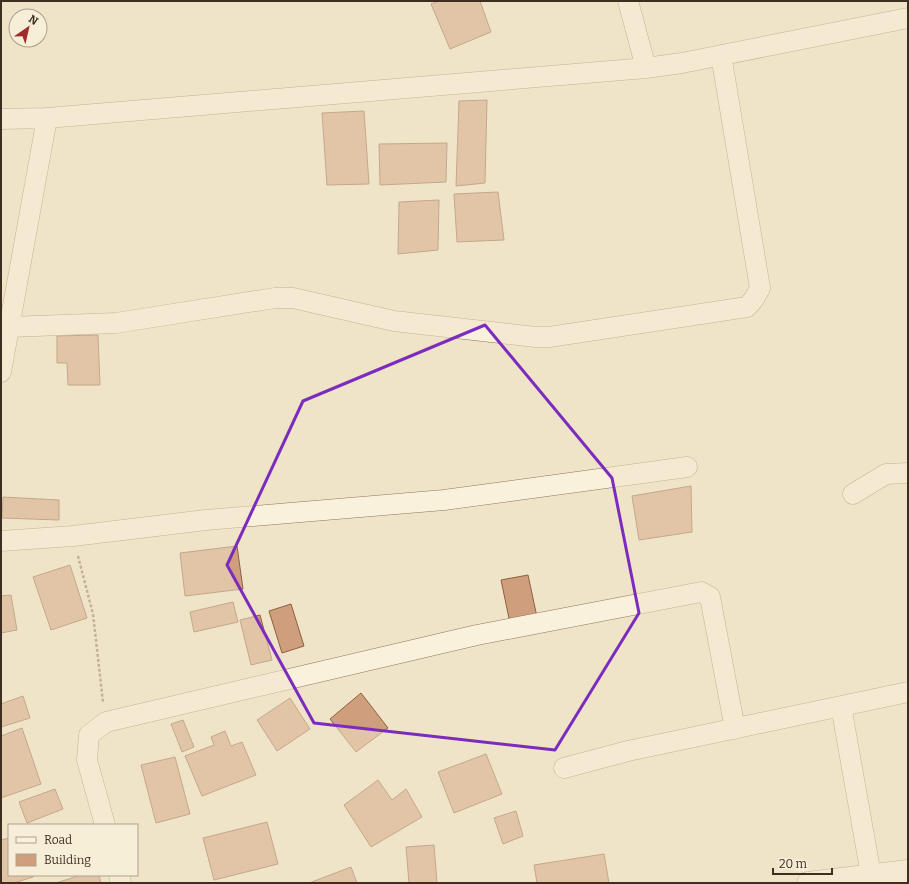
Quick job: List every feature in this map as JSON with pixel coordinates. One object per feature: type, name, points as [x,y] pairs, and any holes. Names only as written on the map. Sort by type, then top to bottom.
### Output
[{"type":"street","points":[[628,1],[646,68]]},
{"type":"street","points":[[1,119],[47,118],[646,68],[682,63],[908,18]]},
{"type":"street","points":[[9,327],[116,323],[275,298],[293,298],[394,321],[536,337],[550,337],[746,307],[754,299],[760,288],[721,55]]},
{"type":"street","points":[[1,372],[47,118]]},
{"type":"street","points":[[1,541],[73,536],[206,520],[444,500],[687,467]]},
{"type":"street","points":[[853,494],[886,474],[908,473]]},
{"type":"street","points":[[105,824],[87,760],[89,735],[106,722],[477,635],[701,592],[710,597],[735,729]]},
{"type":"street","points":[[564,768],[628,751],[908,692]]},
{"type":"street","points":[[841,706],[871,875]]},
{"type":"street","points":[[808,883],[908,871]]},
{"type":"path","points":[[73,536],[93,614],[106,722]]},
{"type":"highlighted area","points":[[485,325],[612,478],[639,613],[555,750],[314,723],[227,565],[303,401]]},
{"type":"building","points":[[439,1],[480,1],[491,32],[450,49],[431,4]]},
{"type":"building","points":[[487,100],[485,183],[456,186],[459,101]]},
{"type":"building","points":[[364,111],[369,184],[327,185],[322,113]]},
{"type":"building","points":[[447,143],[446,182],[380,185],[379,144]]},
{"type":"building","points":[[498,192],[504,240],[457,242],[454,194]]},
{"type":"building","points":[[439,200],[438,250],[398,254],[399,202]]},
{"type":"building","points":[[98,335],[100,385],[68,385],[67,363],[57,363],[57,336]]},
{"type":"building","points":[[691,486],[692,532],[639,540],[632,496]]},
{"type":"building","points":[[3,497],[59,500],[59,520],[2,518]]},
{"type":"building","points":[[237,546],[243,589],[185,596],[180,553]]},
{"type":"building","points":[[70,565],[87,618],[51,630],[33,577]]},
{"type":"building","points":[[528,575],[537,617],[510,623],[501,580]]},
{"type":"building","points":[[11,595],[17,630],[1,633],[1,596]]},
{"type":"building","points":[[233,602],[238,622],[194,632],[190,612]]},
{"type":"building","points":[[291,604],[304,646],[282,653],[269,611]]},
{"type":"building","points":[[260,615],[272,660],[251,665],[240,620]]},
{"type":"building","points":[[361,693],[388,728],[356,752],[330,719]]},
{"type":"building","points":[[23,696],[30,718],[1,727],[1,704]]},
{"type":"building","points":[[290,698],[310,729],[277,751],[257,720]]},
{"type":"building","points":[[183,720],[194,747],[182,752],[171,724]]},
{"type":"building","points":[[22,728],[41,784],[1,798],[1,736]]},
{"type":"building","points":[[225,731],[231,746],[242,742],[256,775],[202,796],[185,756],[214,745],[211,737]]},
{"type":"building","points":[[486,754],[502,794],[454,813],[438,772]]},
{"type":"building","points":[[175,757],[190,814],[156,823],[141,765]]},
{"type":"building","points":[[378,780],[392,800],[406,789],[422,817],[371,847],[344,805]]},
{"type":"building","points":[[55,789],[63,809],[27,823],[19,802]]},
{"type":"building","points":[[516,811],[523,836],[503,844],[494,818]]},
{"type":"building","points":[[267,822],[278,864],[214,880],[203,838]]},
{"type":"building","points":[[8,838],[8,876],[33,877],[14,883],[1,883],[1,840]]},
{"type":"building","points":[[434,845],[437,883],[409,883],[406,847]]},
{"type":"building","points":[[604,854],[609,883],[537,883],[534,865]]},
{"type":"building","points":[[351,867],[357,883],[309,883]]},
{"type":"building","points":[[78,876],[99,876],[101,883],[56,883]]}]
